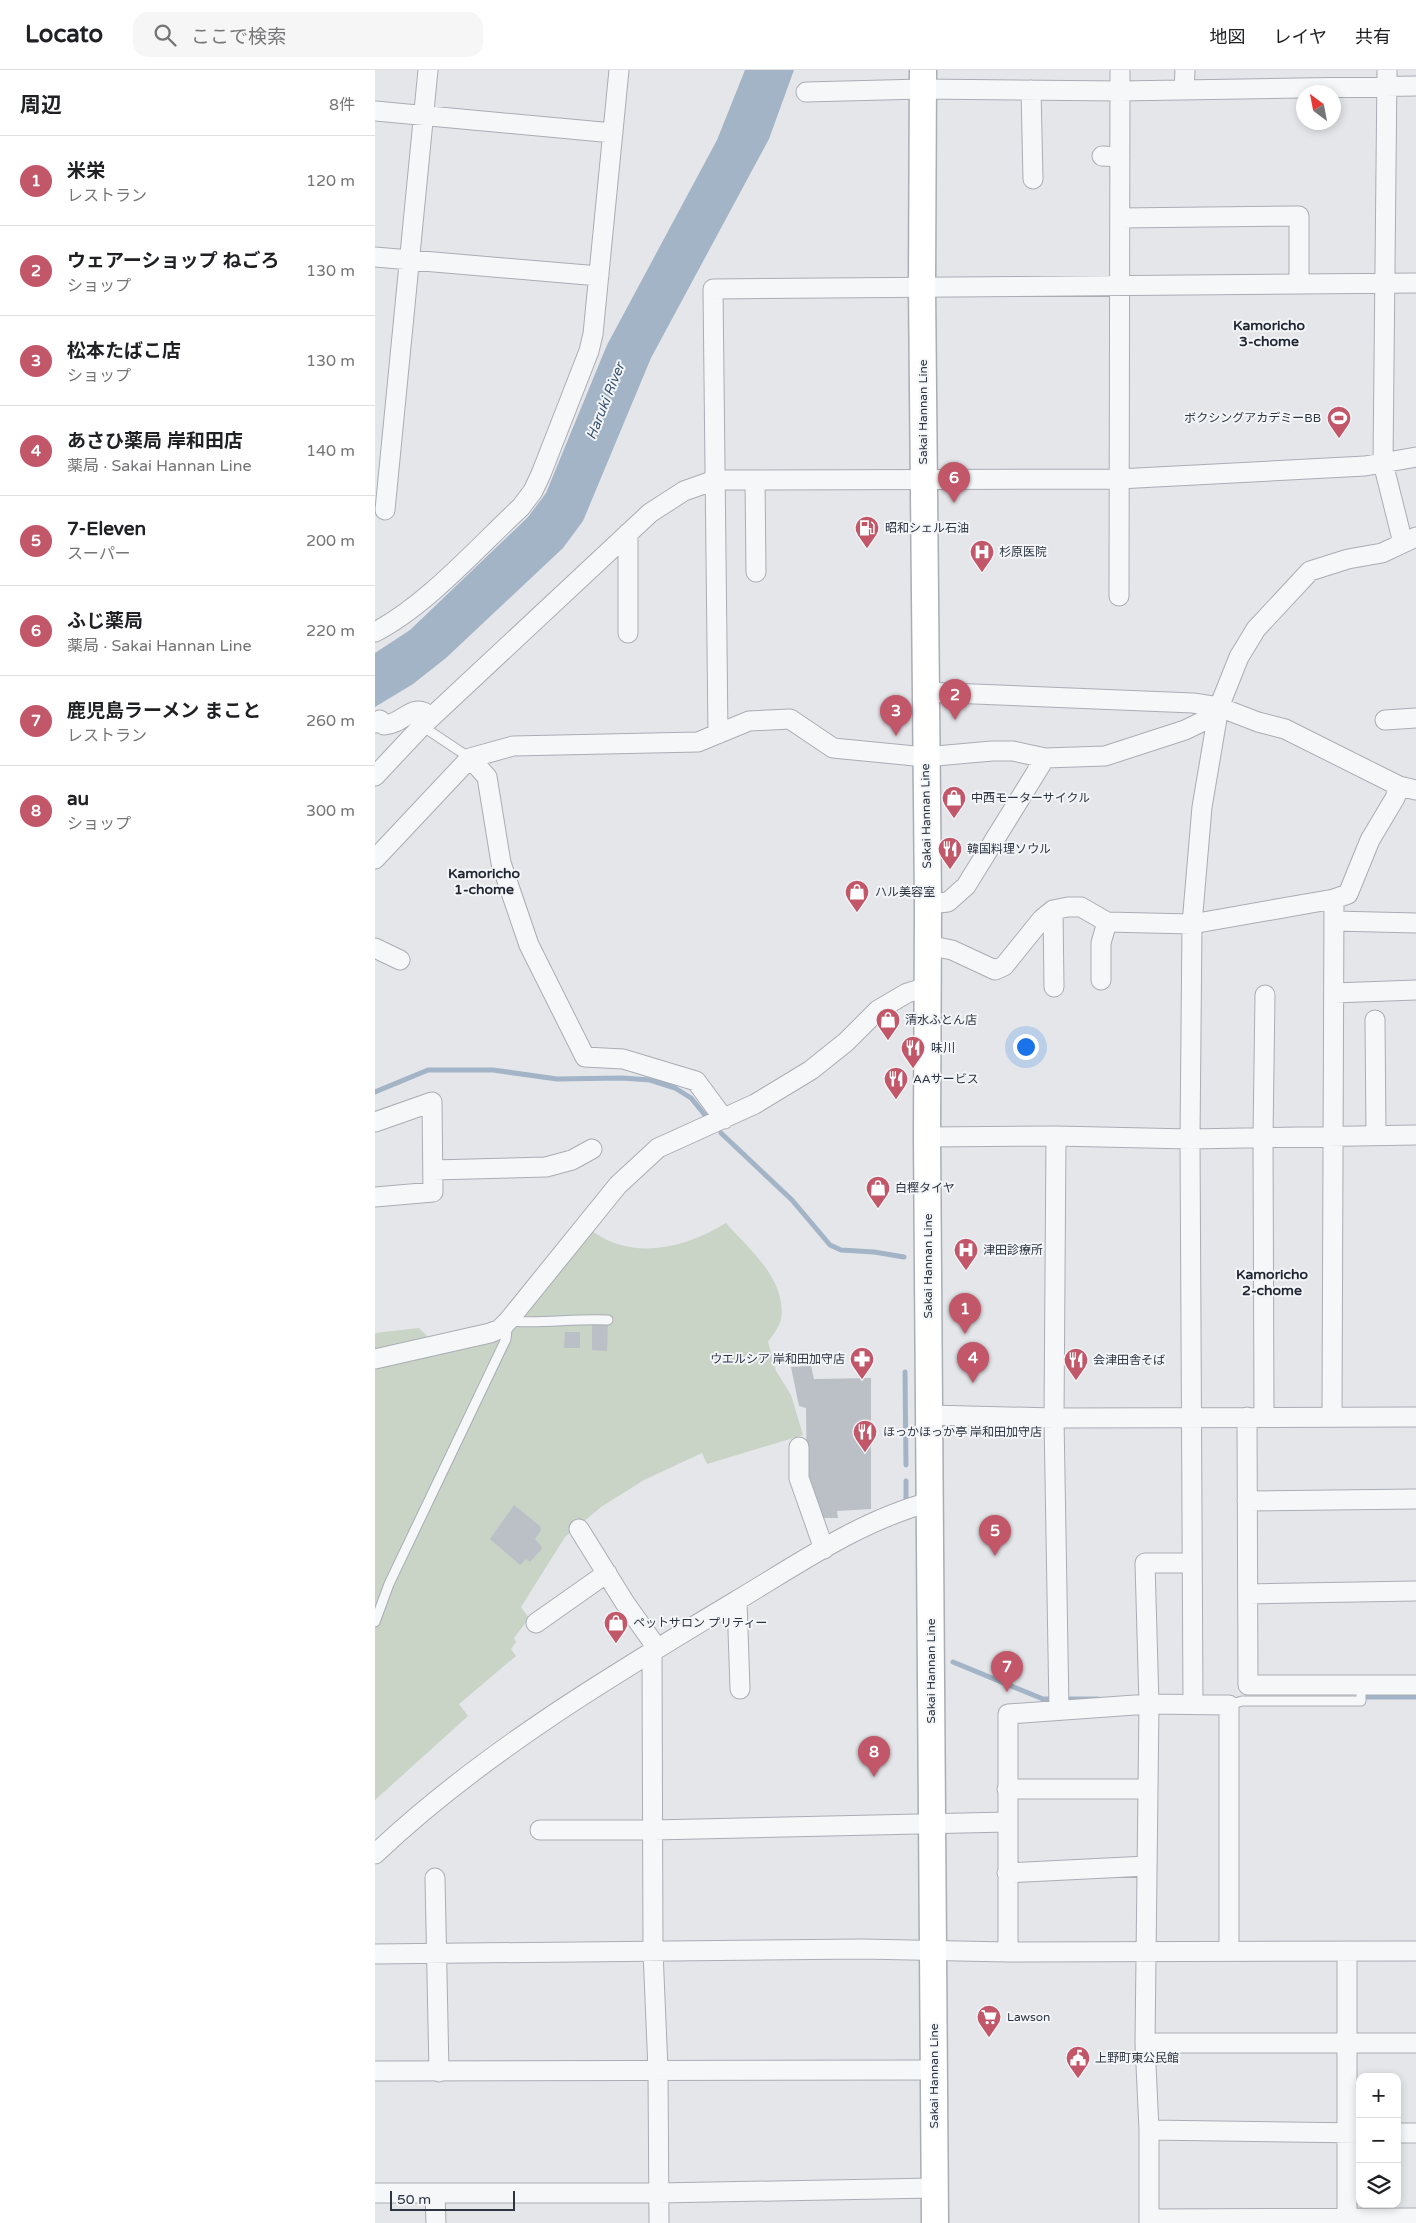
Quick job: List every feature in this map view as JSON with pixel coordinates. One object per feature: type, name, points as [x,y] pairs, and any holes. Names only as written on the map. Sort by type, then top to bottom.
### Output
[{"type":"main road","name":"Sakai Hannan Line","points":[[923,80],[923,481],[928,904],[927,1137],[935,2223]]},
{"type":"street","points":[[385,510],[429,70]]},
{"type":"street","points":[[375,632],[397,621],[417,604],[521,507],[533,491],[589,352],[593,334],[619,70]]},
{"type":"street","points":[[1119,596],[1120,218],[1111,157],[1120,92],[1120,70]]},
{"type":"street","points":[[1184,90],[1185,70]]},
{"type":"street","points":[[1193,1705],[1190,1139],[1192,924],[1202,807],[1219,710],[1239,657],[1255,630],[1309,571],[1348,559],[1382,553],[1409,540],[1383,463],[1387,78]]},
{"type":"street","points":[[806,92],[923,80],[1031,90],[1120,92],[1387,78],[1416,86]]},
{"type":"street","points":[[1031,90],[1033,179]]},
{"type":"street","points":[[375,111],[613,133]]},
{"type":"street","points":[[1120,218],[1299,216],[1299,282]]},
{"type":"street","points":[[375,257],[599,276]]},
{"type":"street","points":[[718,734],[713,290],[1299,282],[1416,283]]},
{"type":"street","points":[[375,776],[427,722],[650,513],[684,491],[715,480],[923,481],[1118,479],[1365,466],[1416,457]]},
{"type":"street","points":[[755,480],[756,572]]},
{"type":"street","points":[[628,533],[628,633]]},
{"type":"street","points":[[925,692],[1193,703],[1285,730],[1407,788],[1395,798],[1370,840],[1348,894],[1334,899],[1192,924],[1107,922],[1081,907],[1068,906],[1053,910],[1042,918],[1004,966],[995,970],[952,950],[927,945]]},
{"type":"street","points":[[375,723],[380,720],[384,725],[392,724],[418,709],[423,710],[427,722]]},
{"type":"street","points":[[375,859],[469,758],[513,746],[698,742],[749,721],[790,719],[833,748],[925,757],[999,751],[1013,751],[1045,758],[1109,756],[1185,730],[1219,710]]},
{"type":"street","points":[[1385,720],[1416,718]]},
{"type":"street","points":[[469,758],[487,776],[501,863],[529,945],[585,1057],[623,1059],[697,1082],[724,1119]]},
{"type":"street","points":[[928,904],[948,902],[966,886],[1045,758]]},
{"type":"street","points":[[1332,1417],[1334,899]]},
{"type":"street","points":[[1053,910],[1054,987]]},
{"type":"street","points":[[1333,921],[1416,923]]},
{"type":"street","points":[[1105,972],[1101,943],[1107,922]]},
{"type":"street","points":[[375,948],[400,960]]},
{"type":"street","points":[[375,1359],[490,1333],[508,1321],[618,1185],[658,1148],[755,1104],[811,1070],[846,1042],[878,1010],[907,993],[927,987]]},
{"type":"street","points":[[1333,993],[1416,990]]},
{"type":"street","points":[[1265,995],[1256,1417],[1247,1501],[1248,1685],[1416,1685]]},
{"type":"street","points":[[1375,1020],[1376,1135]]},
{"type":"street","points":[[375,1122],[432,1102],[433,1192],[375,1197]]},
{"type":"street","points":[[927,1137],[1055,1136],[1190,1139],[1416,1135]]},
{"type":"street","points":[[1055,1136],[1054,1418],[1059,1710]]},
{"type":"street","points":[[433,1170],[546,1167],[572,1160],[592,1149]]},
{"type":"street","points":[[929,1415],[1054,1418],[1416,1417]]},
{"type":"street","points":[[799,1447],[799,1478],[824,1549]]},
{"type":"street","points":[[1247,1501],[1416,1499]]},
{"type":"street","points":[[375,1854],[408,1823],[487,1762],[655,1650],[824,1549],[899,1510],[930,1502]]},
{"type":"street","points":[[579,1529],[655,1650],[653,1951],[658,2070],[659,2223]]},
{"type":"street","points":[[1192,1563],[1145,1563],[1149,1704],[1145,2043],[1149,2130],[1149,2221],[1416,2218]]},
{"type":"street","points":[[536,1623],[607,1573]]},
{"type":"street","points":[[1247,1594],[1416,1591]]},
{"type":"street","points":[[737,1601],[744,1680]]},
{"type":"street","points":[[1008,1952],[1008,1714],[1149,1704],[1229,1705],[1229,1951]]},
{"type":"street","points":[[1007,1789],[1148,1789]]},
{"type":"street","points":[[540,1830],[653,1830],[932,1822],[1008,1822]]},
{"type":"street","points":[[1007,1872],[1147,1866]]},
{"type":"street","points":[[435,1878],[439,2072]]},
{"type":"street","points":[[375,1954],[889,1949],[1008,1952],[1416,1950]]},
{"type":"street","points":[[1347,1951],[1347,2044],[1353,2133],[1347,2220]]},
{"type":"street","points":[[1145,2043],[1416,2043]]},
{"type":"street","points":[[375,2071],[934,2070]]},
{"type":"street","points":[[1149,2130],[1353,2133]]},
{"type":"street","points":[[1401,2133],[1416,2133]]},
{"type":"street","points":[[375,2193],[659,2193],[935,2188]]},
{"type":"street","points":[[435,2193],[436,2223]]},
{"type":"lane","points":[[427,722],[469,758]]},
{"type":"lane","points":[[375,1622],[389,1584],[506,1339],[508,1321],[528,1322],[580,1318],[608,1320]]},
{"type":"lane","points":[[1229,1705],[1242,1701],[1361,1701],[1361,1685]]},
{"type":"shaded area","points":[[726,1223],[764,1266],[778,1291],[781,1319],[778,1328],[768,1342],[776,1371],[791,1395],[803,1435],[707,1464],[702,1453],[644,1480],[601,1507],[565,1537],[521,1607],[529,1618],[514,1638],[516,1642],[511,1649],[516,1656],[459,1704],[468,1716],[375,1800],[375,1333],[419,1328],[429,1338],[499,1336],[515,1327],[588,1228],[604,1239],[621,1245],[657,1248],[693,1240]]},
{"type":"water","name":"Haruki River","points":[[745,70],[794,70],[769,139],[651,358],[583,521],[563,548],[446,658],[413,684],[375,707],[375,653],[410,630],[528,517],[546,493],[607,345],[717,140]]},
{"type":"building","points":[[592,1324],[608,1324],[607,1351],[592,1350]]},
{"type":"building","points":[[565,1332],[580,1332],[580,1348],[564,1348]]},
{"type":"building","points":[[811,1366],[814,1379],[871,1378],[871,1509],[837,1511],[838,1518],[820,1518],[807,1479],[806,1408],[799,1406],[791,1367]]},
{"type":"building","points":[[514,1505],[540,1526],[541,1530],[535,1539],[542,1547],[541,1550],[530,1562],[526,1559],[520,1565],[490,1539]]},
{"type":"waterway","points":[[375,1092],[428,1070],[493,1070],[557,1079],[622,1078],[650,1080],[675,1088],[691,1098],[709,1120]]},
{"type":"waterway","points":[[721,1133],[792,1200],[830,1245],[841,1250],[874,1252],[904,1257]]},
{"type":"waterway","points":[[905,1372],[906,1465]]},
{"type":"waterway","points":[[906,1481],[906,1501]]},
{"type":"waterway","points":[[953,1662],[1043,1699],[1053,1699]]},
{"type":"waterway","points":[[1366,1697],[1416,1697]]},
{"type":"waterway","points":[[1063,1699],[1098,1699]]},
{"type":"place","name":"ボクシングアカデミーBB","points":[[1339,439]]},
{"type":"place","name":"ふじ薬局","points":[[954,503]]},
{"type":"place","name":"昭和シェル石油","points":[[867,549]]},
{"type":"place","name":"杉原医院","points":[[982,573]]},
{"type":"place","name":"ウェアーショップ ねごろ","points":[[955,720]]},
{"type":"place","name":"松本たばこ店","points":[[896,736]]},
{"type":"place","name":"中西モーターサイクル","points":[[954,819]]},
{"type":"place","name":"韓国料理ソウル","points":[[950,870]]},
{"type":"place","name":"ハル美容室","points":[[857,913]]},
{"type":"place","name":"清水ふとん店","points":[[888,1041]]},
{"type":"place","name":"味川","points":[[913,1069]]},
{"type":"place","name":"AAサービス","points":[[896,1100]]},
{"type":"place","name":"白樫タイヤ","points":[[878,1209]]},
{"type":"place","name":"津田診療所","points":[[966,1271]]},
{"type":"place","name":"米栄","points":[[965,1334]]},
{"type":"place","name":"ウエルシア 岸和田加守店","points":[[862,1380]]},
{"type":"place","name":"会津田舎そば","points":[[1076,1381]]},
{"type":"place","name":"あさひ薬局 岸和田店","points":[[973,1383]]},
{"type":"place","name":"ほっかほっか亭 岸和田加守店","points":[[865,1453]]},
{"type":"place","name":"7-Eleven","points":[[995,1556]]},
{"type":"place","name":"ペットサロン プリティー","points":[[616,1644]]},
{"type":"place","name":"鹿児島ラーメン まこと","points":[[1007,1692]]},
{"type":"place","name":"au","points":[[874,1777]]},
{"type":"place","name":"Lawson","points":[[989,2038]]},
{"type":"place","name":"上野町東公民館","points":[[1078,2079]]},
{"type":"district","name":"Kamoricho 3-chome","points":[[1269,334]]},
{"type":"district","name":"Kamoricho 1-chome","points":[[484,882]]},
{"type":"district","name":"Kamoricho 2-chome","points":[[1272,1282]]}]
